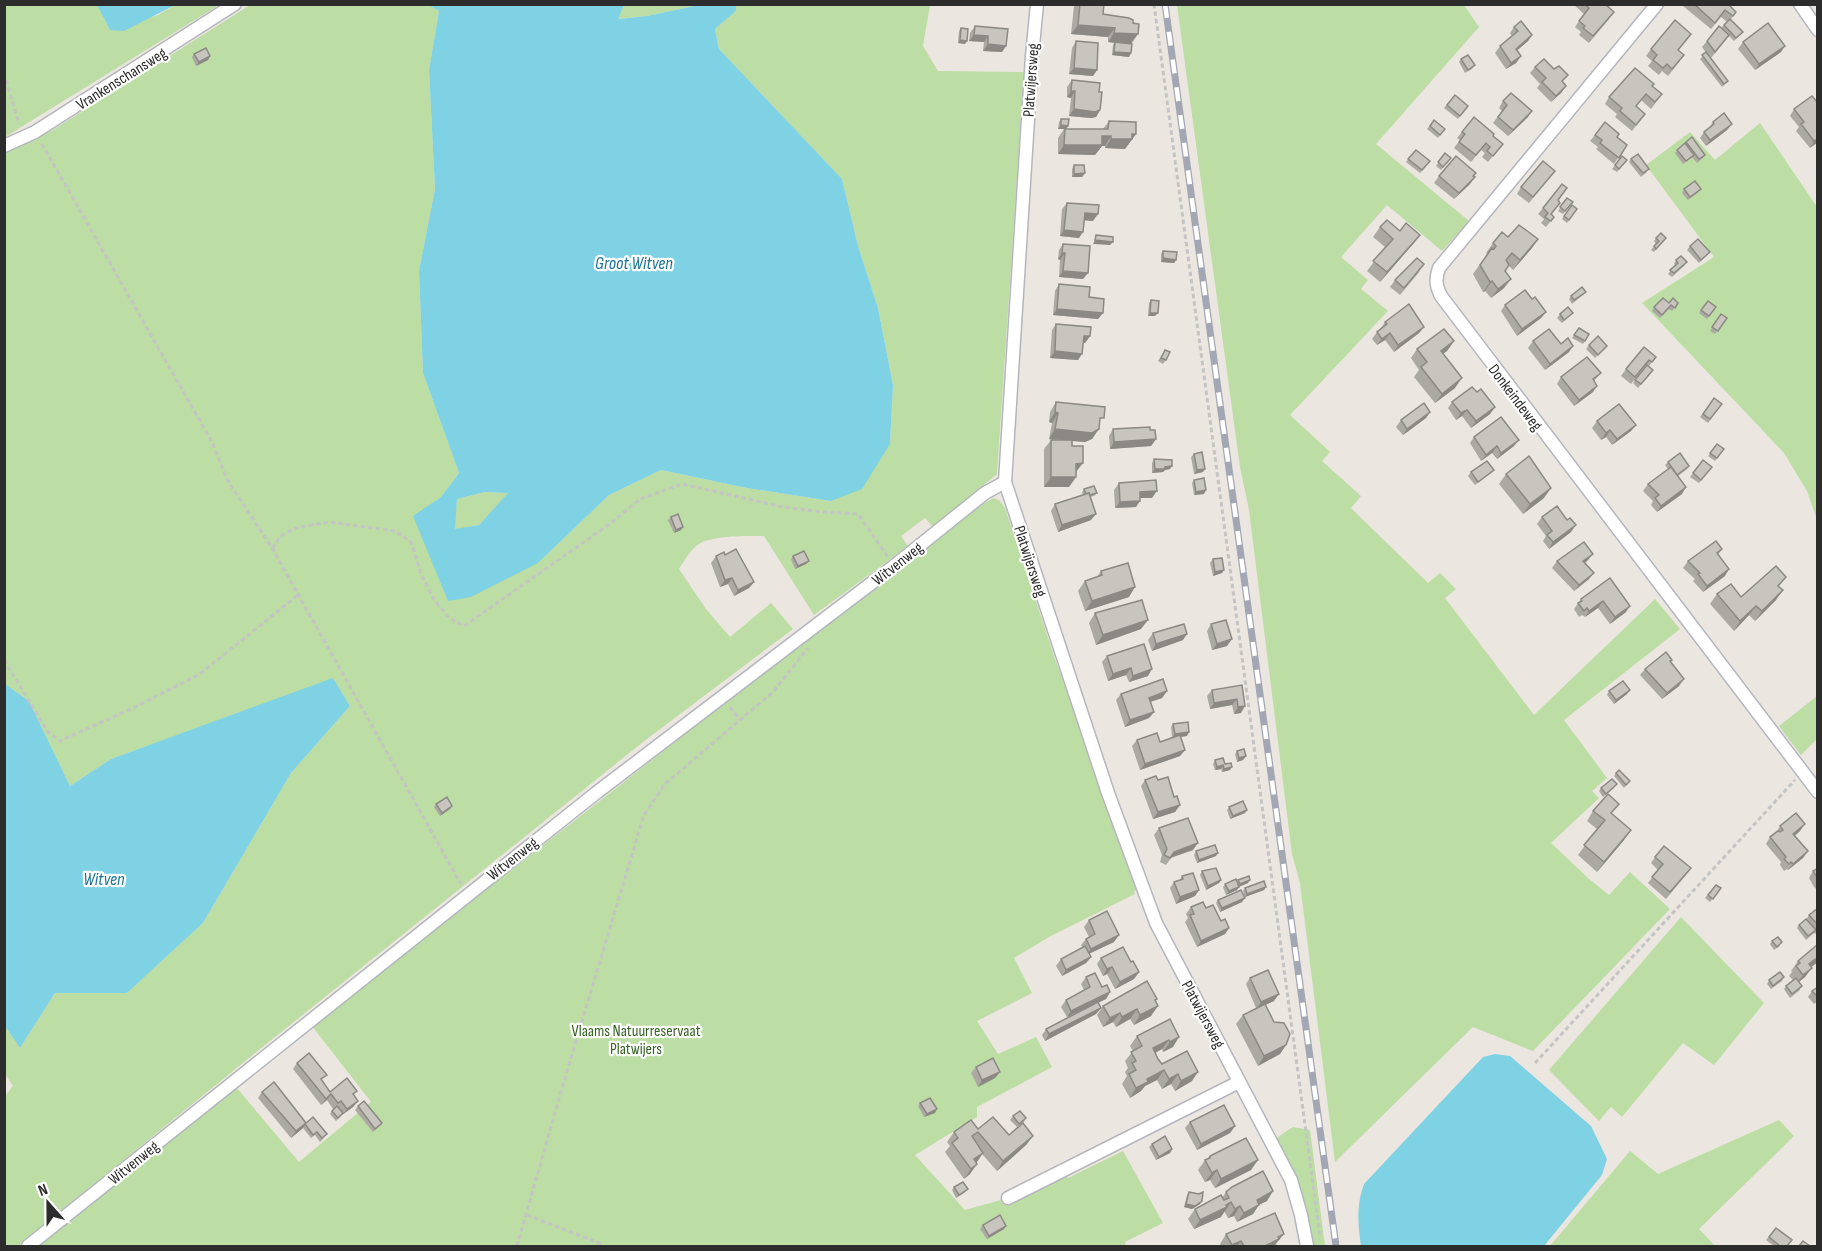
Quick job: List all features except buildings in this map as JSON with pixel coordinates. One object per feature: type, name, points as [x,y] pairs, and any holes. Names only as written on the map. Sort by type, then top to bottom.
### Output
[{"type":"street","name":"Vrankenschansweg","points":[[4,146],[35,132],[235,4]]},
{"type":"street","name":"Platwijersweg","points":[[1037,4],[1005,482],[1108,793],[1145,897],[1156,923],[1291,1180],[1307,1246]]},
{"type":"street","name":"Donkeindeweg","points":[[1657,4],[1439,268],[1436,275],[1436,287],[1440,296],[1509,388],[1818,792]]},
{"type":"street","points":[[1800,4],[1818,30]]},
{"type":"street","name":"Witvenweg","points":[[28,1246],[596,793],[894,566],[985,493],[1005,482]]},
{"type":"street","points":[[1008,1198],[1239,1082]]},
{"type":"path","points":[[1154,4],[1320,1236]]},
{"type":"path","points":[[4,73],[23,137]]},
{"type":"path","points":[[35,132],[212,442],[228,481],[272,548],[467,894]]},
{"type":"path","points":[[272,548],[281,536],[295,528],[329,522],[395,531],[411,542],[421,574],[433,598],[449,618],[464,626],[611,523],[640,500],[682,484],[783,507],[858,514],[894,566]]},
{"type":"path","points":[[4,660],[48,732],[60,741],[200,674],[297,595]]},
{"type":"path","points":[[517,1246],[644,815],[665,784],[773,692],[806,653],[810,643]]},
{"type":"path","points":[[1535,1063],[1802,772]]},
{"type":"path","points":[[526,1215],[602,1246]]},
{"type":"green space","points":[[429,4],[439,11],[429,70],[435,189],[419,271],[423,373],[459,473],[441,497],[414,517],[538,563],[609,495],[661,470],[747,488],[831,501],[890,444],[893,385],[878,308],[858,246],[842,179],[719,49],[715,29],[736,11],[736,5],[930,5],[923,46],[938,71],[1024,72],[997,474],[933,527],[925,518],[901,536],[908,546],[814,615],[764,536],[713,539],[696,546],[679,569],[706,609],[730,637],[771,603],[793,629],[643,742],[18,1246],[5,1246],[5,1096],[13,1086],[5,1074],[4,1025],[20,1048],[55,993],[127,993],[203,923],[291,773],[350,706],[333,679],[111,759],[70,786],[29,701],[5,684],[5,152],[53,130],[250,5]]},
{"type":"green space","points":[[4,5],[97,5],[110,30],[158,15],[175,5],[219,5],[5,137]]},
{"type":"green space","points":[[624,5],[699,5],[647,16],[617,19]]},
{"type":"green space","points":[[1177,5],[1464,5],[1479,27],[1376,144],[1469,221],[1442,251],[1387,205],[1341,257],[1368,280],[1361,289],[1388,311],[1290,415],[1330,452],[1322,461],[1361,496],[1351,508],[1428,583],[1440,573],[1456,589],[1445,598],[1534,715],[1655,599],[1680,629],[1564,720],[1607,778],[1592,791],[1599,798],[1551,843],[1609,895],[1630,872],[1670,909],[1533,1051],[1473,1027],[1335,1162],[1300,883],[1292,854],[1249,510],[1240,467]]},
{"type":"green space","points":[[1760,123],[1817,207],[1817,520],[1807,491],[1784,453],[1642,303],[1714,257],[1646,165],[1690,132],[1715,160]]},
{"type":"green space","points":[[485,492],[509,493],[479,525],[454,530],[457,499]]},
{"type":"green space","name":"Vlaams Natuurreservaat Platwijers","points":[[994,498],[1000,501],[1005,508],[1056,662],[1143,887],[1134,891],[1135,894],[1049,937],[1014,958],[1032,993],[977,1021],[998,1054],[1036,1037],[1052,1067],[977,1107],[977,1117],[915,1155],[965,1210],[1008,1198],[1065,1170],[1068,1178],[1123,1151],[1163,1223],[1125,1242],[1126,1246],[39,1246],[236,1087],[299,1162],[371,1102],[312,1026],[909,559]]},
{"type":"green space","points":[[1817,696],[1817,739],[1801,755],[1779,726]]},
{"type":"green space","points":[[1681,917],[1764,1003],[1714,1065],[1683,1043],[1622,1117],[1611,1107],[1599,1121],[1549,1070]]},
{"type":"green space","points":[[1779,1120],[1794,1136],[1699,1229],[1715,1246],[1550,1246],[1630,1151],[1658,1174]]},
{"type":"green space","points":[[1293,1127],[1310,1130],[1325,1246],[1310,1246],[1299,1183],[1275,1139]]},
{"type":"water","points":[[97,5],[175,5],[124,31],[110,30]]},
{"type":"water","name":"Groot Witven","points":[[429,5],[624,5],[618,19],[647,16],[699,5],[736,5],[736,11],[715,29],[719,49],[842,179],[858,246],[878,308],[893,385],[890,444],[862,489],[831,501],[747,488],[661,470],[609,495],[538,563],[471,597],[448,601],[413,516],[441,497],[459,473],[423,373],[419,271],[435,189],[429,70],[439,11]],"holes":[[[485,492],[508,493],[479,525],[455,529],[457,499]]]},
{"type":"water","name":"Witven","points":[[333,678],[350,706],[291,773],[203,923],[127,993],[55,993],[20,1048],[4,1025],[5,684],[29,701],[70,786],[111,759]]},
{"type":"water","points":[[1495,1054],[1510,1056],[1591,1126],[1607,1159],[1602,1175],[1544,1246],[1361,1246],[1358,1215],[1364,1184],[1483,1057]]},
{"type":"railway","points":[[1165,4],[1336,1246]]}]
